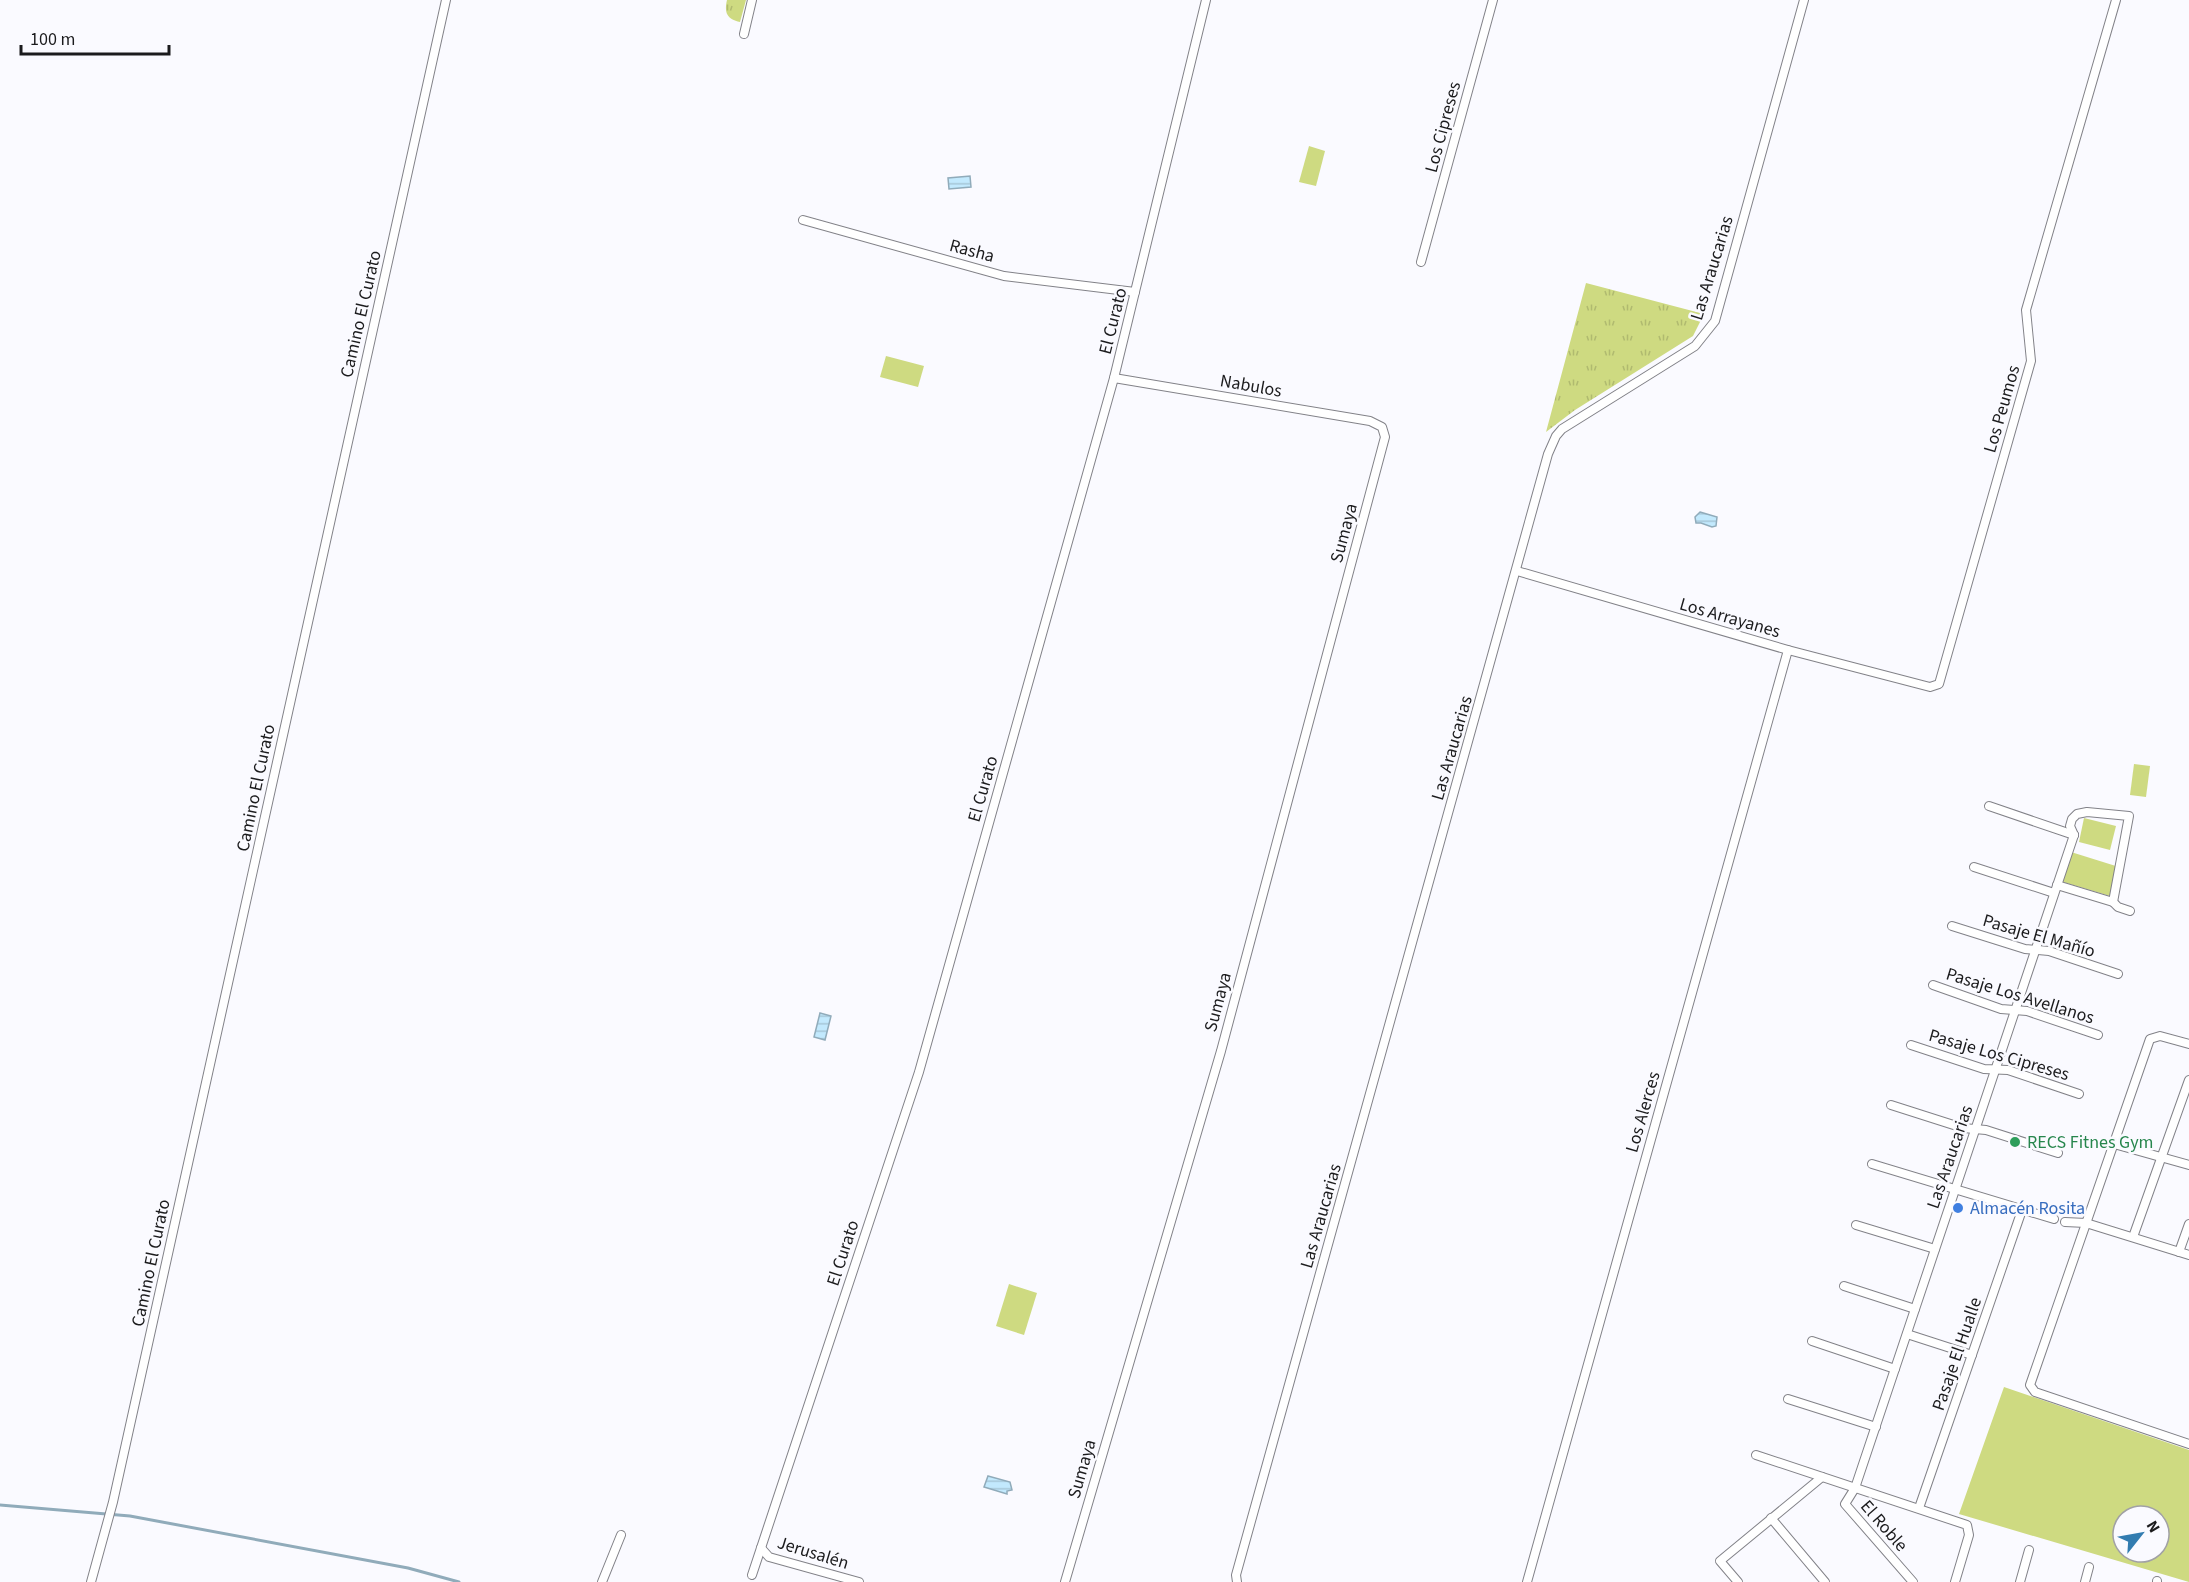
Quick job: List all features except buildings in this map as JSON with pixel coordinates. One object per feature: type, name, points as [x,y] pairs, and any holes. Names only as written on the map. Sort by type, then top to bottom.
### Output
[{"type":"street","name":"Camino El Curato","points":[[91,1582],[113,1502],[446,0]]},
{"type":"street","points":[[744,34],[752,0]]},
{"type":"street","name":"El Curato","points":[[752,1575],[919,1072],[1114,378],[1206,0]]},
{"type":"street","name":"Los Cipreses","points":[[1421,262],[1493,0]]},
{"type":"street","name":"Las Araucarias","points":[[1237,1581],[1239,1563],[1548,454],[1556,436],[1570,424],[1695,346],[1715,321],[1804,0]]},
{"type":"street","name":"Los Peumos","points":[[1937,685],[1941,681],[2031,361],[2026,310],[2116,0]]},
{"type":"street","name":"Rasha","points":[[803,220],[1004,276],[1136,292]]},
{"type":"street","name":"Nabulos","points":[[1114,378],[1370,421],[1382,427]]},
{"type":"street","name":"Sumaya","points":[[1065,1582],[1221,1051],[1384,442],[1382,427]]},
{"type":"street","name":"Los Arrayanes","points":[[1516,571],[1788,650],[1930,687],[1937,685]]},
{"type":"street","name":"Los Alerces","points":[[1527,1582],[1788,650]]},
{"type":"street","points":[[1989,806],[2074,835]]},
{"type":"street","name":"Las Araucarias","points":[[1855,1488],[2074,835],[2070,826],[2072,819],[2082,812],[2128,816],[2113,902]]},
{"type":"street","points":[[1974,867],[2113,902],[2118,907],[2130,911]]},
{"type":"street","name":"Pasaje El Mañío","points":[[1952,926],[2025,950],[2049,951],[2118,974]]},
{"type":"street","name":"Pasaje Los Avellanos","points":[[1933,986],[2001,1009],[2027,1011],[2098,1035]]},
{"type":"street","points":[[2189,1044],[2160,1036],[2150,1039],[2030,1385],[2035,1392],[2189,1444]]},
{"type":"street","name":"Pasaje Los Cipreses","points":[[1911,1045],[1984,1069],[2008,1070],[2079,1094]]},
{"type":"street","points":[[2133,1237],[2189,1080]]},
{"type":"street","points":[[1890,1105],[1964,1128],[1986,1130],[2058,1153]]},
{"type":"street","points":[[2114,1144],[2189,1165]]},
{"type":"street","points":[[1872,1164],[2054,1219]]},
{"type":"street","name":"Pasaje El Hualle","points":[[1919,1508],[2022,1210]]},
{"type":"street","points":[[2065,1222],[2086,1223],[2189,1255]]},
{"type":"street","points":[[2179,1252],[2189,1224]]},
{"type":"street","points":[[1856,1225],[1935,1249]]},
{"type":"street","points":[[1844,1286],[1915,1309]]},
{"type":"street","points":[[1907,1334],[1972,1356]]},
{"type":"street","points":[[1812,1341],[1895,1368]]},
{"type":"street","points":[[1788,1399],[1876,1427]]},
{"type":"street","points":[[1756,1455],[1967,1525],[1970,1530],[1955,1582]]},
{"type":"street","points":[[1738,1582],[1720,1561],[1822,1477]]},
{"type":"street","name":"El Roble","points":[[1855,1488],[1845,1504],[1912,1582]]},
{"type":"street","points":[[1771,1518],[1825,1582]]},
{"type":"street","points":[[602,1582],[621,1535]]},
{"type":"street","name":"Jerusalén","points":[[761,1548],[769,1557],[859,1582]]},
{"type":"street","points":[[2020,1582],[2029,1550]]},
{"type":"street","points":[[2085,1582],[2089,1568]]},
{"type":"green space","points":[[727,0],[746,0],[740,22],[727,15]]},
{"type":"green space","points":[[1309,146],[1325,151],[1316,186],[1299,182]]},
{"type":"green space","points":[[1586,283],[1704,314],[1693,336],[1575,410],[1546,432]]},
{"type":"green space","points":[[886,356],[924,366],[918,387],[880,377]]},
{"type":"green space","points":[[2134,764],[2150,766],[2146,797],[2130,795]]},
{"type":"green space","points":[[2084,818],[2116,826],[2110,850],[2079,842]]},
{"type":"green space","points":[[2071,852],[2119,867],[2110,896],[2063,882]]},
{"type":"green space","points":[[1009,1284],[1037,1293],[1024,1335],[996,1326]]},
{"type":"green space","points":[[2004,1387],[2189,1450],[2189,1582],[2128,1564],[2171,1564],[2171,1504],[2111,1504],[2111,1559],[1959,1514]]},
{"type":"water","points":[[970,176],[971,187],[949,189],[948,178]]},
{"type":"water","points":[[1700,512],[1717,517],[1716,526],[1696,523],[1695,517]]},
{"type":"water","points":[[820,1013],[831,1016],[825,1040],[814,1037]]},
{"type":"water","points":[[988,1476],[1010,1482],[1012,1490],[1007,1491],[1007,1494],[984,1487]]},
{"type":"waterway","points":[[0,1505],[130,1516],[408,1568],[459,1582]]},
{"type":"place","name":"RECS Fitnes Gym","points":[[2015,1142]]},
{"type":"place","name":"Almacén Rosita","points":[[1958,1208]]}]
